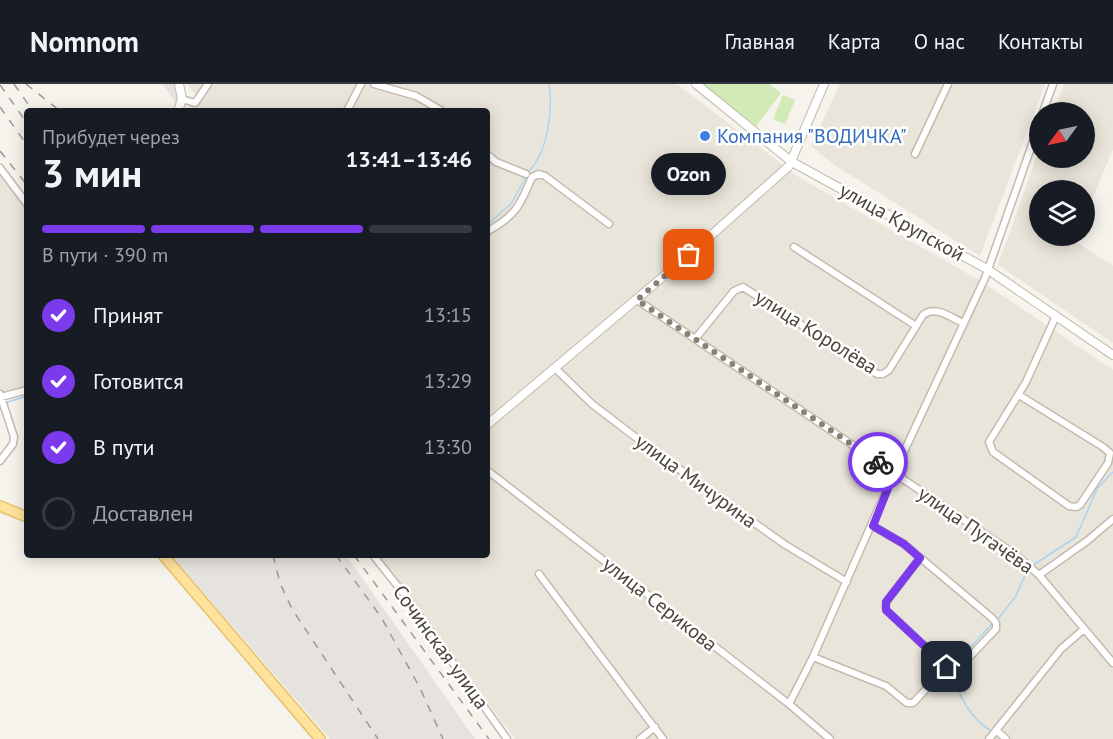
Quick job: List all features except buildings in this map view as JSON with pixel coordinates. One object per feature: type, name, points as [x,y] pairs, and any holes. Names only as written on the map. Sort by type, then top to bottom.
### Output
[{"type":"main road","points":[[0,506],[24,516]]},
{"type":"main road","points":[[166,558],[320,739]]},
{"type":"street","points":[[179,84],[182,99],[179,108]]},
{"type":"street","points":[[182,99],[195,103],[208,84]]},
{"type":"street","points":[[349,108],[361,84]]},
{"type":"street","points":[[374,84],[416,96],[437,108]]},
{"type":"street","name":"улица Крупской","points":[[696,84],[792,162],[987,269],[1113,355]]},
{"type":"street","points":[[490,422],[698,248],[792,162],[824,84]]},
{"type":"street","points":[[915,154],[948,84]]},
{"type":"street","points":[[1047,102],[1053,84]]},
{"type":"street","points":[[789,704],[813,657],[873,526],[894,473],[985,278],[1029,153]]},
{"type":"street","points":[[490,157],[496,162],[529,176],[539,174],[545,176],[609,224]]},
{"type":"street","points":[[0,168],[24,200]]},
{"type":"street","points":[[490,230],[501,224],[521,205],[529,176]]},
{"type":"street","points":[[794,247],[916,326]]},
{"type":"street","name":"улица Королёва","points":[[695,339],[734,291],[743,286],[877,374],[883,374],[889,370],[922,315],[928,311],[933,310],[963,323]]},
{"type":"street","name":"улица Пугачёва","points":[[637,300],[1016,555],[1039,575],[1113,663]]},
{"type":"street","points":[[1019,395],[1110,453],[1107,463],[1080,505],[1069,507],[990,447],[989,442],[1019,395],[1056,316]]},
{"type":"street","name":"улица Мичурина","points":[[555,368],[592,404],[668,462],[784,544],[847,582]]},
{"type":"street","points":[[0,461],[13,444],[15,437],[2,399],[24,391]]},
{"type":"street","name":"улица Серикова","points":[[490,473],[789,704],[830,739]]},
{"type":"street","points":[[1039,575],[1087,541],[1113,519]]},
{"type":"street","points":[[873,526],[904,544],[996,623],[996,629],[962,665],[955,668],[947,667],[886,610],[886,602],[920,558]]},
{"type":"street","name":"Сочинская улица","points":[[375,558],[407,598],[507,739]]},
{"type":"street","points":[[539,574],[663,739]]},
{"type":"street","points":[[989,739],[1060,648],[1084,628]]},
{"type":"street","points":[[813,657],[886,687],[907,703],[914,703],[947,667]]},
{"type":"street","points":[[640,739],[655,727]]},
{"type":"street","points":[[996,730],[1006,739]]},
{"type":"shaded area","points":[[162,84],[176,84],[178,91],[176,103]]},
{"type":"shaded area","points":[[187,84],[677,84],[800,178],[984,283],[1113,370],[1113,739],[515,739],[379,558],[490,558],[490,108],[188,108],[200,101]]},
{"type":"shaded area","points":[[840,84],[1045,84],[1038,102],[1029,102],[1029,126],[980,256],[836,166],[811,146]]},
{"type":"shaded area","points":[[1064,84],[1113,84],[1113,149],[1095,193],[1095,180],[1029,180],[1029,246],[1083,246],[1113,266],[1113,343],[998,265],[1033,168],[1095,168],[1095,102],[1057,102]]},
{"type":"shaded area","points":[[0,173],[24,204],[24,393],[0,401]]},
{"type":"shaded area","points":[[174,558],[348,558],[475,739],[330,739]]},
{"type":"green space","points":[[702,84],[769,84],[781,93],[755,128]]},
{"type":"green space","points":[[783,95],[795,100],[785,124],[773,119]]},
{"type":"waterway","points":[[528,172],[540,154],[548,131],[549,84]]},
{"type":"waterway","points":[[490,222],[511,204],[526,177]]},
{"type":"waterway","points":[[5,403],[24,397]]},
{"type":"waterway","points":[[1032,566],[1076,537],[1097,489],[1113,472]]},
{"type":"waterway","points":[[997,620],[1016,596],[1028,568]]},
{"type":"waterway","points":[[955,664],[992,624]]},
{"type":"waterway","points":[[952,671],[966,705],[976,719],[991,731]]},
{"type":"waterway","points":[[996,735],[1000,739]]},
{"type":"railway","points":[[14,84],[31,108]]},
{"type":"railway","points":[[26,84],[56,108]]},
{"type":"railway","points":[[0,85],[24,119]]},
{"type":"railway","points":[[0,107],[24,141]]},
{"type":"railway","points":[[0,151],[24,181]]},
{"type":"railway","points":[[274,558],[280,583],[292,609],[378,739]]},
{"type":"railway","points":[[338,558],[381,617],[420,688],[443,739]]},
{"type":"railway","points":[[356,558],[489,739]]},
{"type":"way so far","points":[[689,255],[637,300],[878,462]]},
{"type":"place","name":"Компания \"ВОДИЧКА\"","points":[[705,136]]},
{"type":"place","name":"Ozon","points":[[689,255]]},
{"type":"route","points":[[878,462],[894,473],[873,526],[904,544],[920,558],[886,602],[886,610],[947,667]]}]
